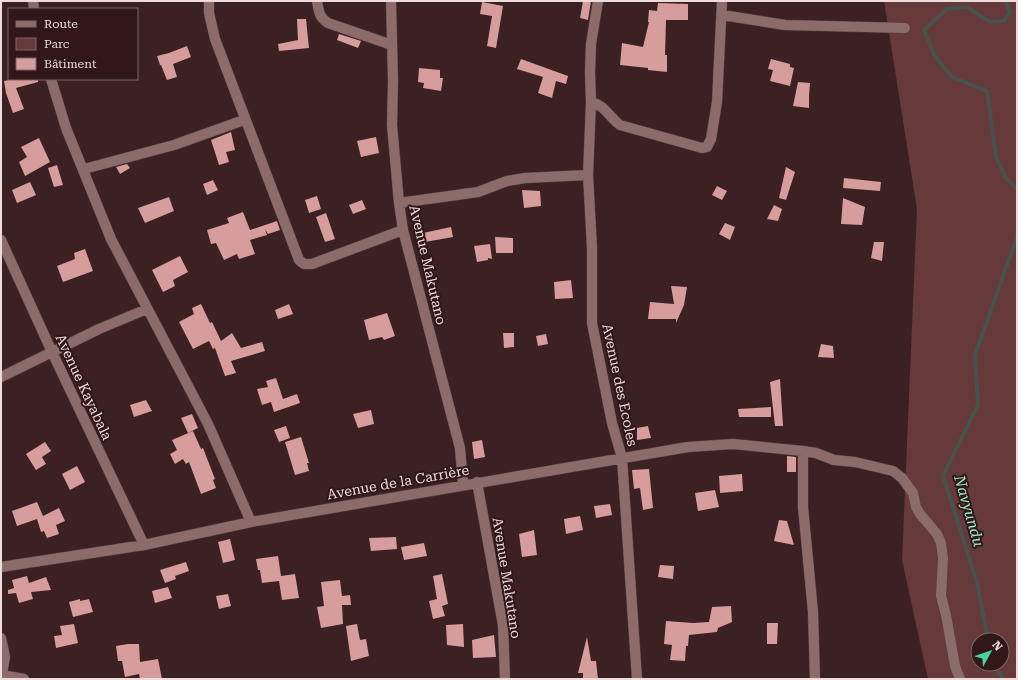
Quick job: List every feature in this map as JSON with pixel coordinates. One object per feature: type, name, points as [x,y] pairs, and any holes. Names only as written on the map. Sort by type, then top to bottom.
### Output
[{"type":"street","points":[[209,1],[209,13],[215,39],[244,120],[299,260],[304,264],[312,264],[403,230]]},
{"type":"street","points":[[317,1],[319,13],[322,19],[328,23],[392,45]]},
{"type":"street","name":"Avenue Makutano","points":[[392,1],[392,125],[403,230],[460,448],[463,484]]},
{"type":"street","name":"Avenue des Ecoles","points":[[598,1],[591,44],[591,102],[588,175],[592,248],[592,323],[611,416],[622,458],[637,679]]},
{"type":"street","points":[[591,102],[601,106],[614,121],[620,125],[699,147],[707,147],[717,102],[722,1]]},
{"type":"street","points":[[722,15],[785,25],[904,28]]},
{"type":"street","points":[[51,80],[66,128],[84,169],[111,239],[211,430],[251,522]]},
{"type":"street","points":[[84,169],[174,145],[244,120]]},
{"type":"street","points":[[399,202],[478,192],[507,181],[525,178],[588,175]]},
{"type":"street","name":"Avenue Kayabala","points":[[1,240],[52,352],[144,545]]},
{"type":"street","points":[[1,377],[99,329],[147,309]]},
{"type":"street","name":"Avenue de la Carrière","points":[[1,567],[144,545],[251,522],[463,484],[708,445],[733,444],[802,451],[820,454],[834,460],[855,462],[893,471],[911,488],[920,514],[937,534],[941,543],[943,558],[941,596],[946,615],[954,666],[960,679]]},
{"type":"street","points":[[802,451],[803,507],[813,612],[815,679]]},
{"type":"street","name":"Avenue Makutano","points":[[477,482],[503,625],[505,679]]},
{"type":"street","points":[[1,638],[5,657],[2,677],[24,679]]},
{"type":"green space","points":[[884,1],[1017,1],[1017,679],[928,679],[902,560],[917,209]]},
{"type":"building","points":[[583,1],[591,1],[588,20],[580,18]]},
{"type":"building","points":[[482,2],[503,6],[496,48],[487,46],[492,16],[480,14]]},
{"type":"building","points":[[658,3],[688,4],[688,20],[666,20],[665,55],[667,55],[667,72],[620,65],[622,43],[643,47],[649,22],[649,10],[657,11]]},
{"type":"building","points":[[297,19],[306,19],[309,48],[279,51],[278,44],[298,40]]},
{"type":"building","points":[[339,34],[361,41],[358,48],[337,40]]},
{"type":"building","points":[[187,46],[191,57],[173,64],[177,77],[167,80],[157,56]]},
{"type":"building","points":[[521,59],[568,76],[566,84],[556,81],[552,98],[538,93],[543,77],[517,69]]},
{"type":"building","points":[[771,59],[790,64],[790,67],[794,68],[790,86],[770,81],[773,70],[768,69]]},
{"type":"building","points":[[419,68],[440,70],[440,78],[443,78],[441,91],[423,88],[424,83],[418,82]]},
{"type":"building","points":[[38,80],[38,82],[16,88],[24,109],[13,113],[6,93],[4,81]]},
{"type":"building","points":[[798,82],[810,83],[809,108],[793,106]]},
{"type":"building","points":[[231,132],[235,150],[226,152],[229,162],[219,165],[211,140]]},
{"type":"building","points":[[376,137],[379,153],[361,157],[357,141]]},
{"type":"building","points":[[39,138],[50,162],[25,176],[19,162],[27,157],[21,147]]},
{"type":"building","points":[[127,164],[130,168],[120,174],[116,167]]},
{"type":"building","points":[[57,165],[63,185],[54,187],[48,168]]},
{"type":"building","points":[[786,167],[795,172],[786,200],[779,198]]},
{"type":"building","points":[[844,178],[881,182],[880,191],[843,188]]},
{"type":"building","points":[[213,180],[218,190],[207,195],[203,184]]},
{"type":"building","points":[[30,182],[36,195],[17,203],[12,190]]},
{"type":"building","points":[[717,186],[727,191],[722,200],[712,195]]},
{"type":"building","points":[[522,190],[540,191],[541,206],[524,208]]},
{"type":"building","points":[[317,196],[321,209],[309,213],[305,200]]},
{"type":"building","points":[[169,197],[174,211],[145,223],[138,208]]},
{"type":"building","points":[[843,198],[865,207],[862,225],[841,224]]},
{"type":"building","points":[[362,200],[366,209],[353,214],[349,205]]},
{"type":"building","points":[[774,205],[782,209],[778,221],[767,219]]},
{"type":"building","points":[[243,212],[250,230],[277,221],[280,230],[268,234],[265,229],[267,235],[250,240],[255,254],[239,259],[237,254],[224,260],[216,243],[211,244],[207,230],[229,223],[227,218]]},
{"type":"building","points":[[326,213],[335,239],[325,242],[316,217]]},
{"type":"building","points":[[725,223],[735,227],[730,240],[719,234]]},
{"type":"building","points":[[451,227],[453,237],[425,242],[423,233]]},
{"type":"building","points":[[495,237],[513,238],[513,253],[496,253]]},
{"type":"building","points":[[874,242],[884,242],[882,261],[871,258]]},
{"type":"building","points":[[490,244],[492,259],[488,258],[488,260],[477,262],[474,246]]},
{"type":"building","points":[[85,249],[93,271],[63,282],[57,266],[75,259],[74,253]]},
{"type":"building","points":[[180,256],[188,272],[173,280],[175,286],[163,292],[152,270]]},
{"type":"building","points":[[571,280],[573,298],[555,299],[554,282]]},
{"type":"building","points":[[671,286],[687,287],[684,305],[676,323],[676,319],[648,319],[650,302],[674,304]]},
{"type":"building","points":[[201,304],[221,341],[232,333],[241,348],[262,342],[265,351],[231,361],[236,373],[225,376],[215,348],[213,349],[209,341],[193,349],[179,322],[194,314],[192,308]]},
{"type":"building","points":[[289,304],[293,314],[278,319],[275,310]]},
{"type":"building","points":[[387,313],[395,336],[384,340],[382,337],[369,340],[364,320]]},
{"type":"building","points":[[503,333],[514,333],[514,347],[504,348]]},
{"type":"building","points":[[546,334],[548,344],[538,346],[536,336]]},
{"type":"building","points":[[821,344],[833,346],[834,358],[818,357]]},
{"type":"building","points":[[276,378],[283,399],[297,394],[300,403],[274,412],[271,402],[262,405],[257,389],[268,387],[266,381]]},
{"type":"building","points":[[780,379],[783,426],[775,426],[770,382]]},
{"type":"building","points":[[146,400],[152,411],[134,417],[130,405]]},
{"type":"building","points":[[771,407],[771,417],[739,417],[738,409]]},
{"type":"building","points":[[371,410],[374,424],[358,428],[353,414]]},
{"type":"building","points":[[192,414],[198,428],[188,433],[181,418]]},
{"type":"building","points":[[286,426],[290,438],[279,442],[274,430]]},
{"type":"building","points":[[648,426],[651,438],[637,440],[637,428]]},
{"type":"building","points":[[193,431],[201,449],[203,448],[215,479],[213,480],[216,488],[201,494],[189,462],[186,464],[183,459],[175,464],[170,454],[177,450],[172,440]]},
{"type":"building","points":[[301,437],[309,463],[307,463],[309,471],[295,475],[285,442]]},
{"type":"building","points":[[482,440],[485,457],[474,459],[472,442]]},
{"type":"building","points":[[45,442],[51,451],[42,457],[46,464],[36,470],[26,454]]},
{"type":"building","points":[[787,456],[796,457],[796,472],[787,472]]},
{"type":"building","points":[[77,466],[85,482],[70,490],[62,474]]},
{"type":"building","points":[[649,469],[653,508],[643,510],[640,488],[634,489],[632,470]]},
{"type":"building","points":[[742,474],[743,491],[720,493],[719,476]]},
{"type":"building","points":[[715,490],[719,507],[698,511],[695,493]]},
{"type":"building","points":[[37,502],[43,516],[59,508],[65,521],[56,525],[59,534],[47,538],[44,531],[41,532],[37,519],[17,526],[12,511]]},
{"type":"building","points":[[610,504],[612,515],[596,518],[594,506]]},
{"type":"building","points":[[580,516],[583,530],[566,534],[564,519]]},
{"type":"building","points":[[779,520],[787,521],[794,545],[774,541]]},
{"type":"building","points":[[534,530],[537,555],[522,557],[519,534]]},
{"type":"building","points":[[396,537],[397,549],[371,551],[369,538]]},
{"type":"building","points":[[230,539],[235,560],[223,563],[218,542]]},
{"type":"building","points":[[424,543],[427,556],[404,560],[401,547]]},
{"type":"building","points":[[278,556],[281,576],[295,574],[299,598],[282,600],[279,581],[262,583],[260,570],[258,570],[256,559]]},
{"type":"building","points":[[186,562],[189,571],[175,576],[176,579],[165,583],[160,570]]},
{"type":"building","points":[[660,565],[674,566],[673,579],[658,577]]},
{"type":"building","points":[[442,574],[448,604],[442,606],[445,616],[433,619],[429,601],[437,599],[433,576]]},
{"type":"building","points":[[27,576],[29,583],[46,577],[51,590],[31,592],[33,599],[19,603],[16,593],[8,594],[8,590],[14,588],[12,580]]},
{"type":"building","points":[[340,580],[342,596],[350,595],[351,605],[342,605],[343,624],[321,628],[317,607],[324,606],[321,582]]},
{"type":"building","points":[[168,587],[172,598],[155,603],[152,591]]},
{"type":"building","points":[[228,594],[231,606],[219,609],[216,596]]},
{"type":"building","points":[[80,599],[80,601],[89,599],[93,612],[73,617],[69,602]]},
{"type":"building","points":[[731,606],[732,622],[718,628],[717,632],[689,635],[688,646],[686,646],[685,661],[670,660],[672,645],[664,644],[666,621],[693,623],[709,622],[712,607]]},
{"type":"building","points":[[767,623],[778,623],[777,644],[767,644]]},
{"type":"building","points":[[74,624],[78,643],[56,648],[54,636],[62,635],[60,626]]},
{"type":"building","points":[[357,624],[360,640],[366,639],[369,656],[351,661],[346,626]]},
{"type":"building","points":[[463,624],[464,647],[447,645],[446,625]]},
{"type":"building","points":[[494,635],[496,657],[473,658],[472,640]]},
{"type":"building","points":[[587,637],[591,661],[596,661],[598,679],[583,679],[583,673],[578,673]]},
{"type":"building","points":[[139,644],[140,662],[158,659],[162,679],[140,679],[139,674],[125,677],[122,661],[118,661],[116,646]]},
{"type":"waterway","name":"Navyundu","points":[[1005,1],[1010,12],[1004,21],[990,22],[967,7],[947,9],[924,30],[934,55],[952,77],[987,91],[996,157],[1006,178],[1017,189]]},
{"type":"waterway","name":"Navyundu","points":[[986,632],[977,582],[943,476],[978,405],[975,355],[1016,240],[1017,233]]},
{"type":"waterway","name":"Navyundu","points":[[998,672],[1003,679]]}]
